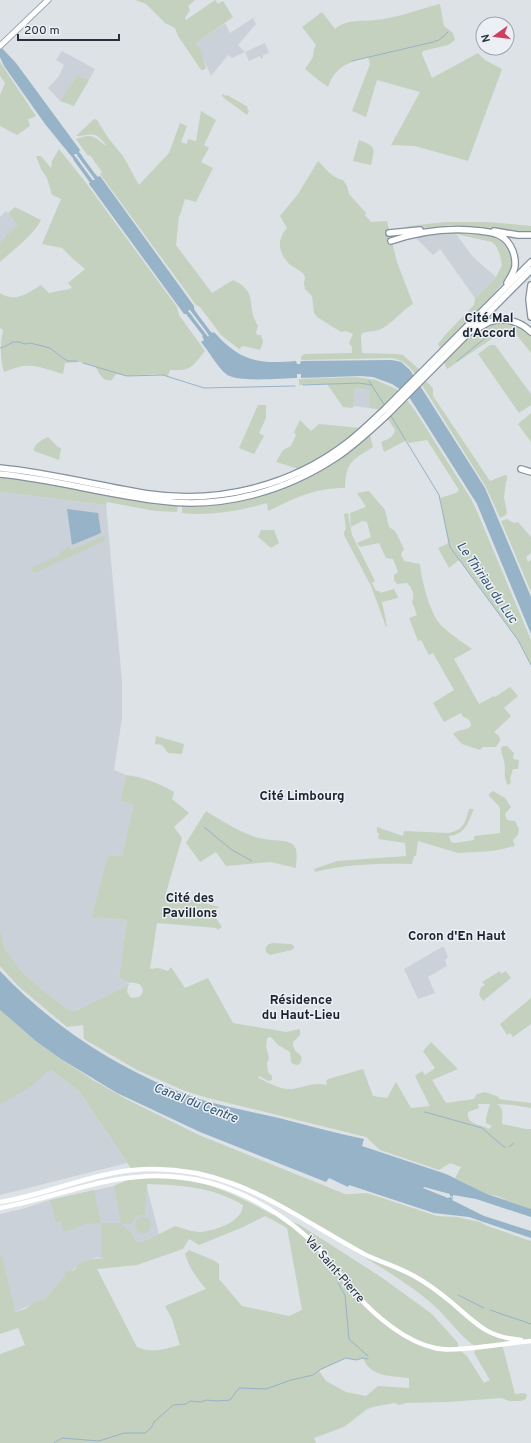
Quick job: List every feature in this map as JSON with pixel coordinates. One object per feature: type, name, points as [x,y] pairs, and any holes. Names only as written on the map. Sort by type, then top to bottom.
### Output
[{"type":"highway","points":[[389,233],[443,226],[459,226],[518,235],[531,235]]},
{"type":"highway","points":[[391,241],[420,233],[443,229],[463,229],[495,234],[502,237],[506,241],[514,256],[514,271],[506,287]]},
{"type":"highway","points":[[0,474],[44,480],[163,501],[191,503],[219,501],[252,495],[298,479],[338,456],[364,432],[449,348],[531,262]]},
{"type":"highway","points":[[449,348],[468,333],[531,270]]},
{"type":"highway","points":[[531,285],[529,299],[531,317]]},
{"type":"highway","points":[[468,333],[490,322],[505,320],[518,323],[531,332]]},
{"type":"highway","points":[[0,468],[45,474],[149,494],[178,497],[207,496],[251,490],[295,474],[323,460],[364,432]]},
{"type":"highway","points":[[521,469],[531,472]]},
{"type":"main road","points":[[0,46],[48,0]]},
{"type":"main road","name":"Val Saint-Pierre","points":[[0,1202],[110,1174],[132,1170],[166,1170],[204,1175],[234,1183],[257,1193],[366,1254],[425,1283],[450,1301],[486,1331],[506,1338],[531,1341]]},
{"type":"main road","name":"Val Saint-Pierre","points":[[0,1208],[21,1204],[96,1183],[137,1176],[178,1177],[201,1181],[234,1190],[280,1216],[298,1229],[326,1255],[360,1299],[403,1334],[423,1344],[449,1350],[531,1341]]},
{"type":"shaded area","points":[[253,18],[256,24],[238,45],[245,52],[232,58],[228,55],[211,76],[196,43],[225,23],[230,33]]},
{"type":"shaded area","points":[[265,43],[269,53],[263,55],[263,58],[261,59],[260,56],[249,61],[245,52]]},
{"type":"shaded area","points":[[62,51],[95,69],[89,80],[77,75],[60,101],[48,88],[59,76],[64,65],[56,60]]},
{"type":"shaded area","points":[[6,211],[19,225],[0,242],[0,217]]},
{"type":"shaded area","points":[[456,234],[472,256],[496,277],[475,298],[440,249],[433,255],[414,236]]},
{"type":"shaded area","points":[[355,388],[371,390],[369,408],[353,406]]},
{"type":"shaded area","points":[[0,492],[106,505],[122,681],[122,718],[114,770],[126,775],[120,801],[135,805],[122,856],[108,855],[93,917],[127,920],[119,977],[123,981],[130,984],[101,1000],[73,1011],[50,996],[22,972],[5,950],[0,928]]},
{"type":"shaded area","points":[[444,947],[448,957],[445,960],[447,966],[428,977],[435,993],[418,999],[404,969]]},
{"type":"shaded area","points":[[0,1022],[51,1070],[79,1091],[127,1163],[0,1195]]},
{"type":"shaded area","points":[[146,1184],[159,1234],[149,1239],[136,1242],[103,1259],[97,1257],[81,1263],[72,1271],[69,1270],[45,1299],[0,1318],[0,1214],[50,1200],[114,1186]]},
{"type":"green space","points":[[135,0],[195,0],[188,6],[190,10],[185,18],[186,20],[215,0],[218,4],[223,1],[233,17],[196,43],[201,51],[206,68],[201,70],[178,36],[175,28],[165,23],[146,4]]},
{"type":"green space","points":[[440,4],[444,26],[453,33],[455,40],[448,45],[423,51],[422,54],[432,78],[475,55],[475,56],[481,56],[485,60],[502,69],[468,161],[415,146],[391,145],[420,92],[377,80],[366,117],[352,111],[370,64],[368,57],[343,66],[334,75],[328,87],[305,69],[313,57],[316,45],[302,27],[322,12],[335,29],[345,23],[384,19]]},
{"type":"green space","points":[[0,62],[36,116],[28,119],[30,126],[17,135],[0,126],[0,95],[5,83],[0,76]]},
{"type":"green space","points":[[77,75],[89,80],[74,106],[60,101]]},
{"type":"green space","points":[[223,94],[248,107],[247,109],[249,111],[247,115],[224,98],[222,96]]},
{"type":"green space","points":[[201,111],[216,120],[204,145],[209,148],[201,162],[213,168],[196,202],[185,199],[179,216],[176,245],[212,293],[233,280],[246,290],[251,300],[254,319],[258,326],[256,332],[257,335],[261,335],[263,342],[260,350],[243,346],[239,349],[221,335],[200,307],[196,305],[100,174],[102,172],[90,155],[88,156],[76,139],[92,136],[106,146],[102,140],[92,134],[76,136],[94,119],[97,120],[109,139],[123,156],[139,185],[169,153],[180,123],[187,126],[181,142],[187,144],[188,139],[196,141]]},
{"type":"green space","points":[[359,140],[369,144],[373,148],[371,165],[353,161]]},
{"type":"green space","points":[[59,149],[83,179],[177,307],[179,315],[205,351],[191,367],[183,370],[170,370],[168,376],[155,374],[127,376],[116,374],[112,380],[104,379],[95,366],[80,362],[65,363],[63,374],[34,366],[21,367],[4,372],[1,356],[3,330],[0,328],[0,293],[6,296],[17,297],[27,294],[41,285],[49,293],[69,289],[72,288],[68,283],[85,269],[62,248],[42,244],[61,199],[52,195],[47,178],[41,169],[36,156],[42,157],[51,168],[52,161]]},
{"type":"green space","points":[[318,161],[332,175],[343,180],[347,186],[349,194],[366,213],[365,215],[371,222],[387,221],[397,262],[413,304],[383,328],[362,333],[362,353],[403,355],[421,371],[416,375],[406,364],[392,358],[301,360],[301,357],[304,354],[352,353],[352,347],[349,343],[353,334],[346,331],[341,332],[317,317],[314,313],[312,296],[305,289],[305,277],[303,273],[289,264],[283,256],[280,248],[280,241],[287,228],[280,216],[298,194]]},
{"type":"green space","points":[[15,207],[41,220],[33,232],[0,262],[0,242],[18,225],[8,213]]},
{"type":"green space","points":[[446,222],[488,222],[531,226],[531,233],[451,225],[400,232],[395,231],[409,226]]},
{"type":"green space","points":[[451,230],[489,234],[499,238],[509,249],[512,264],[510,274],[505,281],[483,306],[440,348],[438,344],[474,305],[475,298],[496,277],[502,265],[500,255],[496,246],[492,242],[456,234],[414,236]]},
{"type":"green space","points":[[501,322],[517,326],[531,336],[531,353],[515,333],[499,334],[447,369],[444,362],[476,331]]},
{"type":"green space","points":[[490,345],[495,345],[531,394],[531,405],[519,413],[478,354]]},
{"type":"green space","points":[[356,377],[376,380],[398,390],[403,395],[416,412],[471,499],[531,640],[531,665],[518,640],[459,560],[449,568],[438,548],[447,544],[448,542],[440,498],[456,493],[459,490],[427,440],[409,443],[407,440],[384,452],[381,442],[392,437],[395,430],[382,410],[369,408],[370,390],[355,388],[353,408],[343,407],[327,384],[299,385],[299,379]]},
{"type":"green space","points":[[426,381],[433,388],[433,396],[490,481],[505,475],[507,476],[504,498],[507,512],[506,515],[500,518],[486,487],[422,385]]},
{"type":"green space","points":[[258,405],[266,405],[266,418],[259,433],[264,436],[254,454],[239,448]]},
{"type":"green space","points":[[531,413],[531,442],[518,424]]},
{"type":"green space","points":[[300,420],[311,431],[319,424],[360,428],[331,450],[299,469],[276,462],[283,450],[291,446],[296,435],[294,432]]},
{"type":"green space","points":[[370,435],[373,447],[355,459],[349,467],[345,488],[334,488],[314,492],[296,498],[268,511],[267,503],[225,512],[203,514],[182,513],[182,506],[233,502],[258,497],[283,489],[307,479],[330,466],[351,452]]},
{"type":"green space","points":[[48,437],[61,448],[59,460],[34,451],[36,444]]},
{"type":"green space","points":[[0,477],[43,483],[157,505],[178,506],[177,512],[155,511],[107,502],[106,505],[0,492]]},
{"type":"green space","points":[[369,491],[385,510],[389,527],[395,531],[404,549],[401,554],[404,561],[420,564],[426,595],[432,611],[439,623],[472,649],[454,659],[479,704],[494,696],[495,697],[510,687],[518,696],[504,708],[511,716],[494,732],[500,739],[496,747],[483,747],[480,750],[462,744],[453,734],[471,726],[469,720],[462,716],[461,713],[444,722],[433,703],[454,690],[433,653],[429,655],[421,640],[418,641],[409,618],[417,615],[412,602],[412,590],[407,583],[397,584],[394,580],[394,575],[398,572],[393,559],[386,558],[379,543],[360,547],[357,543],[371,537],[367,522],[362,521],[351,527],[350,513],[366,507],[357,493]]},
{"type":"green space","points":[[348,513],[352,535],[375,581],[372,583],[376,591],[379,591],[380,593],[394,589],[398,597],[382,602],[386,627],[371,586],[344,535],[346,529],[344,514]]},
{"type":"green space","points":[[507,519],[514,523],[518,522],[531,537],[531,553],[526,557],[528,562],[531,560],[531,592],[501,521]]},
{"type":"green space","points":[[261,530],[274,530],[279,543],[271,548],[258,537]]},
{"type":"green space","points":[[105,535],[104,541],[34,573],[31,568],[58,556],[62,551],[70,547],[71,550]]},
{"type":"green space","points":[[156,736],[184,744],[182,754],[168,753],[162,745],[155,744]]},
{"type":"green space","points":[[503,746],[507,746],[514,753],[513,759],[519,760],[518,769],[513,769],[510,779],[511,782],[509,785],[507,784],[505,778],[505,764],[501,750]]},
{"type":"green space","points":[[126,775],[151,781],[174,792],[172,799],[189,813],[174,827],[182,838],[166,893],[219,907],[215,910],[214,915],[222,927],[218,930],[216,928],[157,923],[150,969],[158,968],[168,971],[171,967],[185,988],[208,978],[233,1023],[286,1032],[300,1029],[300,1035],[293,1042],[293,1046],[296,1052],[301,1056],[301,1062],[298,1065],[293,1064],[291,1062],[290,1052],[278,1045],[271,1037],[267,1038],[266,1046],[269,1058],[267,1063],[268,1072],[272,1076],[272,1080],[268,1081],[259,1076],[258,1078],[280,1088],[293,1089],[317,1084],[327,1085],[326,1081],[328,1079],[363,1069],[373,1096],[387,1098],[396,1082],[411,1108],[430,1106],[415,1076],[422,1071],[425,1075],[435,1068],[423,1051],[431,1042],[458,1069],[432,1080],[446,1103],[474,1099],[477,1094],[485,1092],[499,1097],[499,1099],[531,1103],[531,1108],[497,1104],[502,1110],[502,1124],[531,1129],[531,1211],[497,1196],[487,1194],[455,1178],[461,1167],[450,1163],[439,1170],[380,1150],[366,1137],[208,1098],[185,1091],[137,1070],[84,1039],[83,1025],[67,1027],[18,986],[0,966],[0,928],[5,950],[22,972],[50,996],[71,1011],[77,1010],[128,986],[127,992],[131,998],[139,997],[142,994],[143,989],[139,984],[124,981],[119,977],[127,920],[92,917],[108,855],[122,856],[134,805],[120,801]],"holes":[[[478,1104],[490,1104],[486,1118],[486,1123],[492,1126],[489,1129],[471,1122],[468,1112],[479,1108]]]},
{"type":"green space","points":[[493,791],[505,798],[511,807],[505,814],[507,820],[515,821],[519,829],[518,835],[513,840],[515,846],[493,851],[458,853],[418,841],[416,856],[414,856],[412,864],[339,867],[315,872],[314,869],[337,861],[406,856],[405,843],[378,839],[379,833],[377,833],[377,827],[403,836],[404,831],[448,833],[461,828],[465,822],[469,809],[474,809],[463,831],[449,836],[451,842],[455,843],[474,840],[474,836],[500,833],[500,808],[489,796],[489,794]]},
{"type":"green space","points":[[206,811],[234,828],[256,837],[286,841],[293,844],[297,857],[296,868],[271,862],[226,866],[216,852],[200,862],[186,843]]},
{"type":"green space","points":[[272,943],[291,944],[294,948],[292,950],[270,955],[266,952],[266,949],[268,945]]},
{"type":"green space","points":[[500,971],[501,974],[506,971],[511,978],[483,1001],[479,995],[481,987],[485,985],[482,982]]},
{"type":"green space","points":[[531,998],[531,1024],[513,1037],[510,1033],[507,1035],[500,1024]]},
{"type":"green space","points":[[0,1010],[37,1042],[93,1080],[126,1099],[199,1135],[345,1194],[370,1194],[437,1216],[457,1217],[480,1222],[487,1226],[531,1241],[531,1341],[502,1344],[515,1394],[524,1393],[527,1395],[526,1399],[521,1401],[509,1401],[501,1398],[448,1402],[406,1403],[399,1405],[395,1403],[377,1406],[367,1409],[344,1427],[314,1438],[316,1443],[0,1443],[0,1354],[25,1345],[18,1328],[0,1334],[0,1256],[2,1255],[15,1312],[25,1309],[35,1302],[45,1299],[65,1275],[64,1273],[69,1270],[75,1270],[77,1266],[86,1261],[96,1258],[103,1259],[101,1252],[101,1223],[121,1223],[114,1186],[128,1180],[158,1178],[193,1182],[211,1186],[235,1195],[273,1215],[300,1225],[381,1277],[432,1314],[458,1343],[458,1349],[467,1356],[484,1383],[490,1380],[474,1353],[476,1347],[464,1337],[430,1302],[392,1274],[325,1234],[317,1226],[257,1193],[192,1172],[132,1170],[79,1091],[51,1070],[27,1089],[0,1104]],"holes":[[[147,1184],[185,1186],[220,1194],[243,1205],[242,1211],[233,1221],[220,1228],[197,1232],[175,1226],[149,1239],[137,1242],[132,1233],[122,1224],[132,1224],[137,1217],[140,1215],[145,1215]],[[265,1216],[287,1228],[302,1310],[289,1316],[242,1306],[219,1279],[219,1264],[189,1250],[185,1254],[189,1264],[196,1277],[206,1289],[165,1306],[172,1319],[180,1345],[153,1350],[137,1347],[97,1269],[137,1265],[183,1249],[189,1239],[199,1245],[241,1228]],[[346,1358],[356,1360],[363,1358],[366,1364],[376,1372],[389,1376],[409,1378],[409,1388],[378,1386],[366,1396],[346,1392],[326,1381],[319,1371]]]},
{"type":"green space","points":[[94,1190],[101,1223],[85,1224],[64,1232],[60,1221],[56,1223],[50,1200]]},
{"type":"green space","points":[[143,1217],[150,1222],[151,1225],[146,1232],[143,1233],[136,1228],[135,1225],[140,1218]]},
{"type":"water","points":[[0,46],[16,63],[80,150],[79,152],[83,157],[80,158],[77,154],[75,154],[74,155],[78,160],[76,162],[45,124],[4,66],[0,57]]},
{"type":"water","points":[[95,174],[98,177],[100,176],[194,306],[197,314],[195,315],[190,310],[188,311],[193,317],[191,319],[184,314],[89,184],[90,182],[88,179],[90,177],[92,180],[95,180],[93,176]]},
{"type":"water","points":[[207,332],[214,332],[233,350],[251,359],[260,361],[296,361],[297,364],[300,364],[301,361],[392,360],[401,362],[410,370],[485,488],[531,597],[531,634],[477,504],[407,394],[392,384],[373,377],[301,378],[301,374],[297,374],[297,378],[249,379],[232,377],[220,368],[201,342],[204,340],[202,336],[205,334],[207,337],[209,336]]},
{"type":"water","points":[[67,509],[98,513],[101,533],[72,545]]},
{"type":"water","name":"Canal du Centre","points":[[0,971],[21,992],[67,1030],[92,1047],[144,1076],[209,1102],[364,1139],[362,1146],[446,1174],[487,1194],[531,1209],[531,1217],[476,1199],[453,1195],[453,1197],[450,1196],[450,1194],[423,1188],[448,1198],[453,1198],[452,1200],[484,1216],[531,1231],[531,1238],[469,1217],[434,1213],[349,1185],[348,1187],[329,1178],[326,1182],[200,1132],[117,1093],[61,1059],[37,1042],[0,1010]]},
{"type":"waterway","name":"Le Thiriau du Luc","points":[[352,61],[433,42],[439,40],[448,32]]},
{"type":"waterway","points":[[79,155],[96,178]]},
{"type":"waterway","points":[[75,159],[91,181]]},
{"type":"waterway","points":[[193,311],[211,335]]},
{"type":"waterway","points":[[189,315],[206,337]]},
{"type":"waterway","points":[[457,361],[495,332]]},
{"type":"waterway","points":[[0,348],[13,342],[25,344],[30,343],[50,348],[68,361],[77,361]]},
{"type":"waterway","points":[[83,363],[127,376],[163,375],[204,388],[295,386]]},
{"type":"waterway","name":"Le Thiriau du Luc","points":[[369,381],[385,406]]},
{"type":"waterway","points":[[303,385],[359,383],[372,385]]},
{"type":"waterway","name":"Le Thiriau du Luc","points":[[391,416],[439,495],[450,547],[518,640],[531,665]]},
{"type":"waterway","points":[[204,827],[232,850],[252,861]]},
{"type":"waterway","points":[[425,1112],[482,1128],[504,1147],[506,1147]]},
{"type":"waterway","points":[[509,1147],[514,1143]]},
{"type":"waterway","points":[[338,1283],[345,1295],[349,1339],[368,1356]]},
{"type":"waterway","points":[[458,1295],[484,1308]]},
{"type":"waterway","points":[[490,1310],[531,1324]]},
{"type":"waterway","points":[[54,1443],[62,1438],[99,1441],[124,1433],[145,1433],[151,1428],[154,1422],[173,1405],[186,1404],[190,1401],[201,1402],[206,1400],[230,1400],[239,1388],[266,1389],[291,1380],[313,1375],[321,1369],[346,1358],[356,1360],[363,1358],[368,1359]]},
{"type":"district","name":"Cité Mal d'Accord","points":[[489,324]]},
{"type":"district","name":"Cité Limbourg","points":[[302,795]]},
{"type":"district","name":"Cité des Pavillons","points":[[190,904]]},
{"type":"district","name":"Coron d'En Haut","points":[[457,935]]},
{"type":"district","name":"Résidence du Haut-Lieu","points":[[301,1006]]}]
